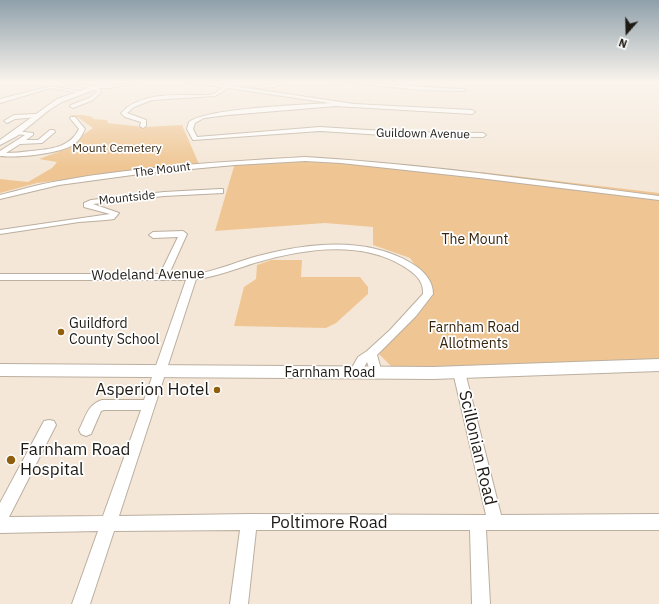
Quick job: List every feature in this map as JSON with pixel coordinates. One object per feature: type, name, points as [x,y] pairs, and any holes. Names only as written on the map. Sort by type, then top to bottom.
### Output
[{"type":"main road","points":[[0,143],[4,139],[16,133],[44,110]]},
{"type":"main road","name":"Farnham Road","points":[[0,370],[376,373],[459,372],[659,365]]},
{"type":"street","points":[[126,110],[124,113],[127,116],[144,121],[144,126]]},
{"type":"street","name":"Guildown Avenue","points":[[261,110],[203,117],[192,122],[190,129],[195,139],[320,129],[400,134],[483,135]]},
{"type":"street","points":[[436,110],[472,112]]},
{"type":"street","points":[[7,121],[28,113]]},
{"type":"street","points":[[20,116],[36,116]]},
{"type":"street","points":[[0,154],[12,156],[27,153],[46,153],[66,147],[79,135],[82,129],[73,118]]},
{"type":"street","points":[[20,142],[40,142],[52,131]]},
{"type":"street","points":[[0,154],[31,134],[16,133]]},
{"type":"street","name":"The Mount","points":[[0,197],[59,183],[152,171],[235,162],[305,159],[479,176],[659,198]]},
{"type":"street","name":"Mountside","points":[[0,232],[79,220],[106,218],[111,217],[115,213],[87,205],[90,202],[164,194],[220,191]]},
{"type":"street","points":[[163,277],[183,234]]},
{"type":"street","points":[[153,235],[192,234]]},
{"type":"street","name":"Wodeland Avenue","points":[[0,277],[192,277],[222,272],[262,258],[297,250],[330,247],[357,248],[382,253],[402,260],[418,272],[427,283],[428,293],[424,301],[415,312],[407,317],[371,355],[362,360],[355,373]]},
{"type":"street","points":[[80,604],[192,277]]},
{"type":"street","points":[[371,355],[376,373]]},
{"type":"street","name":"Scillonian Road","points":[[459,372],[495,523]]},
{"type":"street","points":[[86,430],[96,408],[102,405],[147,405]]},
{"type":"street","points":[[0,518],[49,425]]},
{"type":"street","points":[[239,604],[249,522]]},
{"type":"street","name":"Poltimore Road","points":[[0,525],[249,522],[478,524],[659,522]]},
{"type":"street","name":"Scillonian Road","points":[[478,524],[481,604]]},
{"type":"green space","name":"Mount Cemetery","points":[[69,115],[83,115],[92,117],[93,119],[107,120],[108,123],[144,127],[182,125],[199,164],[37,183],[0,193],[0,179],[28,182],[52,168],[57,162],[39,159],[69,148],[75,140],[93,128],[79,118]]},
{"type":"green space","name":"The Mount","points":[[297,160],[339,162],[474,177],[481,172],[659,193],[659,364],[432,370],[391,366],[379,354],[408,317],[424,301],[427,283],[410,258],[373,245],[373,227],[325,223],[215,231],[235,163]]},
{"type":"green space","points":[[271,260],[302,260],[301,277],[360,277],[368,287],[368,294],[336,323],[326,328],[234,326],[244,287],[256,279],[257,265]]},
{"type":"place","name":"Guildford County School","points":[[61,332]]},
{"type":"place","name":"Asperion Hotel","points":[[217,390]]},
{"type":"place","name":"Farnham Road Hospital","points":[[11,460]]},
{"type":"park label","name":"Farnham Road Allotments","points":[[474,336]]}]
